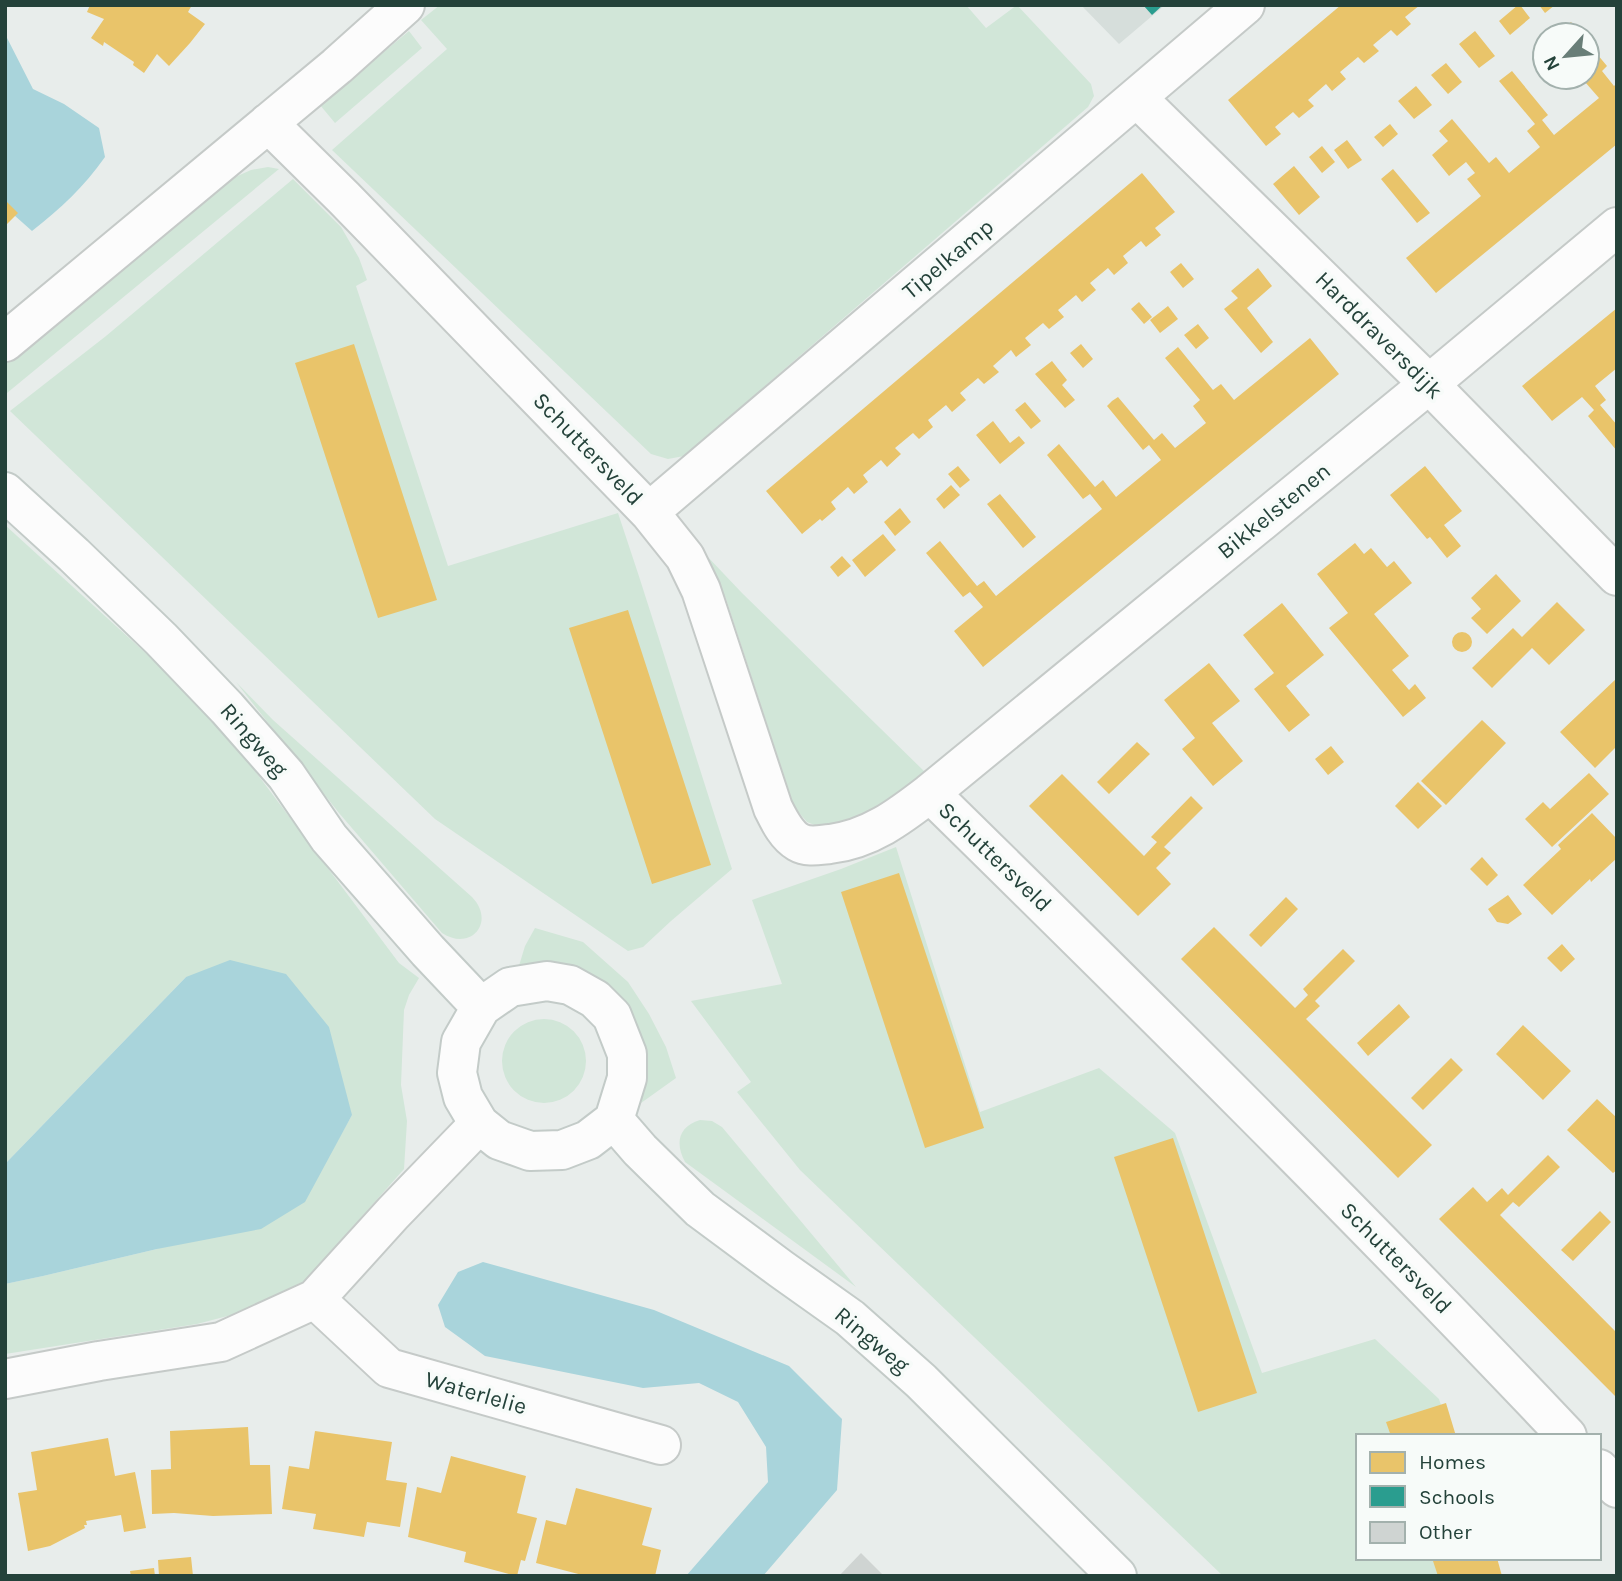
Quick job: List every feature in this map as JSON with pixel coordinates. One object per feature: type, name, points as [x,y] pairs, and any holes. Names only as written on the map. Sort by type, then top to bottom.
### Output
[{"type":"street","name":"Tipelkamp","points":[[649,512],[1245,5]]},
{"type":"street","points":[[5,342],[337,66],[392,9]]},
{"type":"street","name":"Harddraversdijk","points":[[1137,98],[1429,384],[1617,576]]},
{"type":"street","name":"Schuttersveld","points":[[268,123],[649,512],[685,557],[701,590],[773,808],[796,842],[811,846],[848,842],[877,831],[930,793],[1170,1029],[1450,1312],[1565,1434]]},
{"type":"street","name":"Bikkelstenen","points":[[930,793],[1617,227]]},
{"type":"street","name":"Ringweg","points":[[5,492],[162,639],[227,708],[286,775],[329,838],[481,1007]]},
{"type":"street","points":[[547,981],[570,985],[595,999],[612,1016],[627,1054],[627,1078],[614,1120],[589,1140],[551,1151],[530,1151],[499,1140],[479,1124],[463,1097],[457,1073],[461,1042],[481,1007],[510,987],[547,981]]},
{"type":"street","name":"Ringweg","points":[[614,1120],[640,1150],[700,1209],[850,1318],[921,1381],[1117,1576]]},
{"type":"street","points":[[5,1379],[221,1342],[315,1298],[479,1124]]},
{"type":"street","name":"Waterlelie","points":[[315,1298],[389,1368],[661,1445]]},
{"type":"street","points":[[1601,1471],[1617,1488]]},
{"type":"shaded area","points":[[1081,5],[1165,5],[1119,44]]},
{"type":"green space","points":[[440,5],[966,5],[986,28],[1017,5],[1091,84],[1094,96],[1088,107],[684,456],[668,459],[651,454],[332,150],[447,49],[421,20]]},
{"type":"green space","points":[[409,31],[422,48],[335,123],[320,105]]},
{"type":"green space","points":[[268,167],[279,169],[7,393],[5,391],[5,363],[233,178],[251,170]]},
{"type":"green space","points":[[293,179],[341,227],[359,258],[367,280],[356,286],[448,566],[618,513],[732,869],[643,947],[628,951],[435,819],[10,411],[106,336]]},
{"type":"green space","points":[[5,525],[195,698],[237,747],[399,963],[419,978],[404,1010],[401,1085],[407,1121],[404,1169],[288,1300],[197,1324],[5,1354],[5,1284],[157,1249],[335,1145],[352,1115],[186,977],[5,1164]]},
{"type":"green space","points":[[705,554],[926,773],[863,819],[822,828],[807,822],[794,807],[726,599]]},
{"type":"green space","points":[[236,682],[273,720],[472,897],[482,916],[477,932],[462,939],[442,933],[339,813]]},
{"type":"green space","points":[[896,847],[980,1112],[1099,1068],[1175,1133],[1262,1373],[1375,1339],[1439,1399],[1450,1434],[1356,1434],[1356,1560],[1495,1560],[1500,1576],[1223,1576],[800,1170],[737,1092],[751,1082],[691,1001],[782,984],[752,900]]},
{"type":"green space","points":[[535,928],[583,942],[628,982],[666,1047],[676,1078],[641,1103],[646,1074],[643,1050],[518,969],[525,946]]},
{"type":"green space","points":[[544,1019],[560,1022],[574,1031],[583,1045],[586,1061],[583,1077],[574,1091],[560,1100],[544,1103],[528,1100],[514,1091],[505,1077],[502,1061],[505,1045],[514,1031],[528,1022]]},
{"type":"green space","points":[[700,1120],[712,1121],[722,1127],[856,1287],[685,1162],[680,1148],[680,1136],[687,1127]]},
{"type":"water","points":[[5,34],[33,89],[64,104],[99,128],[105,157],[72,197],[32,231],[5,207]]},
{"type":"water","points":[[230,960],[286,974],[329,1027],[352,1115],[305,1202],[261,1229],[157,1249],[5,1284],[5,1164],[186,977]]},
{"type":"water","points":[[483,1262],[654,1310],[789,1366],[842,1419],[837,1490],[763,1576],[686,1576],[768,1482],[766,1447],[738,1402],[699,1383],[643,1388],[485,1356],[445,1327],[438,1305],[458,1272]]},
{"type":"building: Homes","points":[[90,5],[192,5],[188,12],[205,24],[169,66],[157,54],[144,73],[133,65],[134,62],[104,42],[103,46],[91,38],[104,19],[87,12]]},
{"type":"building: Homes","points":[[1341,5],[1420,5],[1405,17],[1411,24],[1397,36],[1391,30],[1373,45],[1379,51],[1364,63],[1358,57],[1340,72],[1346,79],[1332,91],[1326,84],[1308,100],[1314,106],[1299,118],[1293,112],[1275,127],[1281,134],[1266,146],[1228,100]]},
{"type":"building: Homes","points":[[1518,5],[1530,18],[1510,35],[1499,21]]},
{"type":"building: Homes","points":[[1539,5],[1555,5],[1545,13]]},
{"type":"building: Homes","points":[[1475,31],[1495,56],[1479,68],[1459,44]]},
{"type":"building: Homes","points":[[1601,59],[1607,66],[1602,71],[1614,86],[1617,83],[1617,144],[1436,293],[1406,258],[1481,196],[1467,179],[1475,173],[1466,162],[1449,176],[1432,155],[1448,141],[1439,131],[1452,119],[1489,163],[1496,157],[1509,173],[1540,147],[1527,131],[1535,124],[1499,81],[1512,71],[1548,115],[1542,120],[1554,135],[1599,98],[1593,91],[1601,91]]},
{"type":"building: Homes","points":[[1446,63],[1462,82],[1448,94],[1431,75]]},
{"type":"building: Homes","points":[[1416,86],[1432,105],[1414,119],[1398,101]]},
{"type":"building: Homes","points":[[1390,124],[1398,134],[1383,147],[1374,137]]},
{"type":"building: Homes","points":[[1347,140],[1362,160],[1348,169],[1334,150]]},
{"type":"building: Homes","points":[[1322,146],[1335,162],[1322,173],[1309,157]]},
{"type":"building: Homes","points":[[1294,166],[1320,197],[1299,215],[1273,184]]},
{"type":"building: Homes","points":[[1393,169],[1430,213],[1417,223],[1381,179]]},
{"type":"building: Homes","points":[[1142,173],[1175,212],[1155,228],[1161,235],[1146,247],[1141,241],[1123,256],[1128,263],[1114,275],[1108,268],[1090,283],[1096,290],[1082,302],[1076,295],[1058,310],[1064,317],[1049,329],[1043,323],[1025,338],[1031,345],[1016,357],[1011,350],[993,366],[999,372],[984,384],[978,378],[960,393],[966,400],[952,412],[946,405],[928,420],[933,427],[919,439],[913,433],[895,448],[901,454],[887,467],[881,460],[863,475],[868,482],[854,494],[848,487],[831,502],[836,509],[802,534],[766,491]]},
{"type":"building: Homes","points":[[5,200],[18,213],[5,226]]},
{"type":"building: Homes","points":[[1181,263],[1194,279],[1183,288],[1170,272]]},
{"type":"building: Homes","points":[[1258,268],[1272,286],[1247,308],[1273,342],[1261,353],[1224,309],[1238,298],[1231,291]]},
{"type":"building: Homes","points":[[1139,302],[1152,317],[1144,324],[1131,309]]},
{"type":"building: Homes","points":[[1168,306],[1178,319],[1160,333],[1150,320]]},
{"type":"building: Homes","points":[[1617,308],[1617,368],[1595,386],[1606,400],[1600,405],[1617,425],[1617,451],[1588,416],[1594,410],[1582,397],[1552,421],[1522,386]]},
{"type":"building: Homes","points":[[1198,324],[1209,338],[1196,349],[1184,335]]},
{"type":"building: Homes","points":[[1310,338],[1339,374],[983,667],[954,631],[983,607],[970,592],[963,597],[926,553],[940,541],[977,586],[984,581],[996,596],[1102,509],[1090,494],[1083,499],[1047,455],[1059,444],[1095,487],[1103,480],[1116,497],[1161,460],[1149,445],[1143,450],[1107,406],[1112,401],[1118,397],[1154,440],[1162,433],[1175,448],[1206,423],[1193,406],[1200,400],[1165,358],[1178,347],[1213,390],[1221,384],[1234,400]]},
{"type":"building: Homes","points":[[354,344],[437,600],[378,618],[295,363]]},
{"type":"building: Homes","points":[[1081,344],[1093,359],[1083,368],[1070,353]]},
{"type":"building: Homes","points":[[1052,361],[1067,380],[1062,385],[1075,400],[1065,408],[1035,374]]},
{"type":"building: Homes","points":[[1025,402],[1041,421],[1031,429],[1015,410]]},
{"type":"building: Homes","points":[[993,421],[1010,443],[1019,436],[1025,443],[1000,464],[976,435]]},
{"type":"building: Homes","points":[[958,466],[970,480],[960,488],[948,474]]},
{"type":"building: Homes","points":[[1425,466],[1462,511],[1444,525],[1461,546],[1447,558],[1390,495]]},
{"type":"building: Homes","points":[[951,485],[960,495],[944,509],[936,499]]},
{"type":"building: Homes","points":[[1000,494],[1036,537],[1023,548],[987,504]]},
{"type":"building: Homes","points":[[900,508],[911,522],[895,536],[884,522]]},
{"type":"building: Homes","points":[[883,534],[896,550],[865,577],[852,560]]},
{"type":"building: Homes","points":[[1355,543],[1364,554],[1371,548],[1387,567],[1394,561],[1412,583],[1374,614],[1409,656],[1392,670],[1409,690],[1415,684],[1426,698],[1403,717],[1329,628],[1348,613],[1317,574]]},
{"type":"building: Homes","points":[[842,556],[851,566],[838,577],[830,567]]},
{"type":"building: Homes","points":[[1496,574],[1521,601],[1487,634],[1471,618],[1481,609],[1471,598]]},
{"type":"building: Homes","points":[[1557,602],[1585,630],[1549,665],[1532,648],[1492,688],[1472,668],[1513,628],[1522,637]]},
{"type":"building: Homes","points":[[1282,603],[1324,655],[1286,686],[1310,715],[1289,732],[1254,689],[1274,673],[1243,635]]},
{"type":"building: Homes","points":[[628,610],[711,865],[652,884],[569,628]]},
{"type":"building: Homes","points":[[1458,632],[1466,632],[1472,642],[1466,652],[1458,652],[1452,646],[1452,638]]},
{"type":"building: Homes","points":[[1209,663],[1240,701],[1212,723],[1243,761],[1213,786],[1182,749],[1195,738],[1164,700]]},
{"type":"building: Homes","points":[[1617,678],[1617,746],[1595,768],[1560,732]]},
{"type":"building: Homes","points":[[1482,720],[1506,743],[1446,805],[1421,781]]},
{"type":"building: Homes","points":[[1137,742],[1150,754],[1109,794],[1097,782]]},
{"type":"building: Homes","points":[[1331,746],[1344,762],[1328,775],[1315,759]]},
{"type":"building: Homes","points":[[1589,773],[1609,794],[1552,847],[1525,819],[1543,802],[1550,809]]},
{"type":"building: Homes","points":[[1062,774],[1144,856],[1157,842],[1151,837],[1191,796],[1203,808],[1164,847],[1171,853],[1156,868],[1171,884],[1138,916],[1029,806]]},
{"type":"building: Homes","points":[[1418,782],[1442,806],[1418,829],[1395,806]]},
{"type":"building: Homes","points":[[1592,813],[1617,839],[1617,858],[1552,915],[1523,885],[1561,849],[1558,845]]},
{"type":"building: Homes","points":[[1482,857],[1498,875],[1487,886],[1470,869]]},
{"type":"building: Homes","points":[[899,873],[984,1128],[925,1148],[841,892]]},
{"type":"building: Homes","points":[[1508,895],[1522,914],[1508,924],[1497,922],[1488,909]]},
{"type":"building: Homes","points":[[1286,897],[1298,909],[1261,947],[1249,935]]},
{"type":"building: Homes","points":[[1214,927],[1295,1008],[1308,995],[1303,989],[1343,949],[1355,961],[1315,1001],[1320,1006],[1306,1019],[1432,1145],[1398,1178],[1181,959]]},
{"type":"building: Homes","points":[[1562,944],[1575,959],[1561,972],[1547,958]]},
{"type":"building: Homes","points":[[1399,1004],[1410,1017],[1368,1056],[1357,1043]]},
{"type":"building: Homes","points":[[1523,1025],[1571,1071],[1543,1100],[1496,1054]]},
{"type":"building: Homes","points":[[1451,1058],[1463,1070],[1423,1110],[1411,1098]]},
{"type":"building: Homes","points":[[1597,1099],[1617,1118],[1617,1170],[1613,1173],[1567,1130]]},
{"type":"building: Homes","points":[[1173,1138],[1257,1393],[1198,1412],[1114,1157]]},
{"type":"building: Homes","points":[[1548,1155],[1560,1167],[1519,1207],[1513,1202],[1500,1215],[1617,1333],[1617,1398],[1439,1219],[1473,1187],[1487,1202],[1502,1188],[1508,1195]]},
{"type":"building: Homes","points":[[1600,1211],[1611,1222],[1573,1261],[1561,1250]]},
{"type":"building: Homes","points":[[1446,1403],[1455,1434],[1390,1434],[1386,1422]]},
{"type":"building: Homes","points":[[248,1427],[250,1465],[270,1465],[272,1514],[152,1514],[151,1470],[171,1469],[170,1431]]},
{"type":"building: Homes","points":[[315,1431],[392,1442],[386,1480],[407,1483],[400,1527],[367,1522],[364,1537],[313,1529],[316,1514],[282,1509],[289,1466],[309,1469]]},
{"type":"building: Homes","points":[[108,1438],[115,1476],[135,1472],[146,1528],[124,1532],[121,1515],[86,1521],[85,1528],[50,1546],[28,1551],[18,1493],[37,1490],[31,1452]]},
{"type":"building: Homes","points":[[451,1456],[526,1476],[517,1513],[537,1518],[525,1561],[521,1560],[517,1576],[464,1562],[466,1552],[408,1537],[417,1487],[441,1493]]},
{"type":"building: Homes","points":[[576,1488],[652,1508],[642,1545],[661,1550],[655,1576],[586,1576],[536,1563],[546,1520],[566,1525]]},
{"type":"building: Homes","points":[[191,1557],[193,1576],[159,1576],[158,1560]]},
{"type":"building: Homes","points":[[1433,1560],[1498,1560],[1502,1576],[1438,1576]]},
{"type":"building: Homes","points":[[154,1568],[155,1576],[131,1576],[130,1571]]},
{"type":"building: Schools","points":[[1143,5],[1163,5],[1152,15]]},
{"type":"building: Other","points":[[861,1553],[884,1576],[839,1576]]}]
